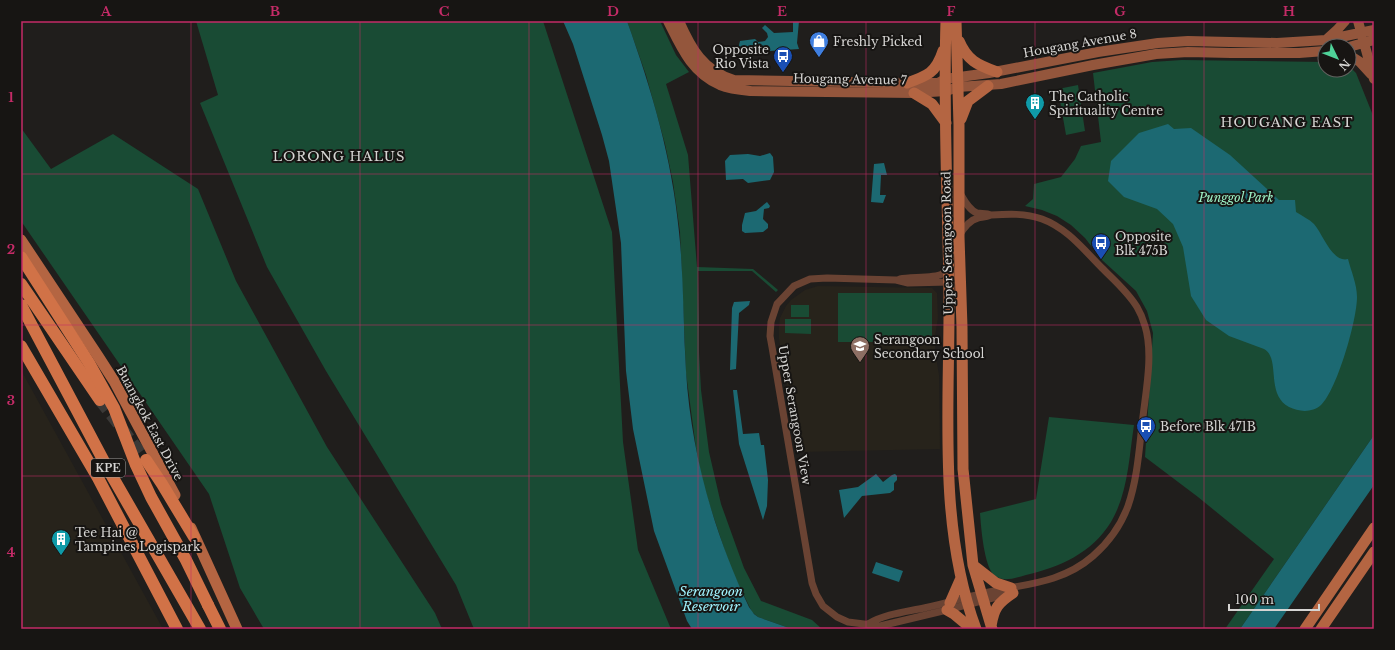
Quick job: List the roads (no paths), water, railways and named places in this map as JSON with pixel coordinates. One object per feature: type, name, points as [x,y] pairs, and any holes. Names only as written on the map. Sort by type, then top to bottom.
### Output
[{"type":"highway","points":[[21,257],[89,363],[114,408],[136,465],[151,497],[186,560],[220,629]]},
{"type":"highway","points":[[21,284],[100,400]]},
{"type":"highway","name":"KPE","points":[[21,305],[108,469],[200,629]]},
{"type":"highway","name":"KPE","points":[[21,346],[98,478],[177,628]]},
{"type":"highway","points":[[146,460],[194,537]]},
{"type":"main road","name":"Hougang Avenue 7","points":[[668,21],[684,54],[696,69],[720,85],[731,88],[751,91],[914,93],[946,91]]},
{"type":"main road","name":"Hougang Avenue 7","points":[[679,21],[692,48],[702,61],[715,72],[734,80],[907,84],[938,83],[945,80],[958,82]]},
{"type":"main road","name":"Upper Serangoon Road","points":[[946,21],[945,80],[949,267],[948,468],[954,541],[966,601],[976,629]]},
{"type":"main road","name":"Upper Serangoon Road","points":[[956,21],[959,125],[959,237],[961,264],[963,469],[973,565],[992,628]]},
{"type":"main road","points":[[1328,38],[1338,30],[1344,21]]},
{"type":"main road","points":[[1358,21],[1374,78]]},
{"type":"main road","name":"Hougang Avenue 8","points":[[1357,41],[1373,32]]},
{"type":"main road","points":[[956,34],[964,52],[971,59],[979,65],[997,72]]},
{"type":"main road","name":"Hougang Avenue 8","points":[[1357,38],[1362,38]]},
{"type":"main road","name":"Hougang Avenue 8","points":[[946,91],[958,82],[997,72],[1098,52],[1158,43],[1188,41],[1278,42],[1317,40]]},
{"type":"main road","points":[[907,84],[933,71],[941,58],[946,45]]},
{"type":"main road","name":"Hougang Avenue 8","points":[[958,82],[988,86],[1044,76],[1093,64],[1156,54],[1188,52],[1299,53],[1317,52]]},
{"type":"main road","points":[[1357,60],[1374,78]]},
{"type":"main road","points":[[959,125],[968,101],[988,86]]},
{"type":"main road","points":[[914,93],[932,104],[946,123]]},
{"type":"main road","name":"Buangkok East Drive","points":[[21,240],[114,381],[180,506],[237,629]]},
{"type":"main road","points":[[1305,629],[1374,528]]},
{"type":"main road","points":[[1321,629],[1374,552]]},
{"type":"main road","points":[[973,565],[996,583],[1012,590],[995,609],[992,628]]},
{"type":"main road","points":[[962,577],[948,606],[972,629]]},
{"type":"street","points":[[960,192],[964,201],[972,209],[978,213],[991,215]]},
{"type":"street","name":"Upper Serangoon View","points":[[949,282],[908,283],[896,280],[810,279],[794,286],[777,304],[772,317],[770,329],[772,347],[812,583],[823,606],[837,617],[848,622],[868,624],[878,618],[948,606],[1061,576],[1078,567],[1102,548],[1121,521],[1128,506],[1137,463],[1149,356],[1148,339],[1142,318],[1132,300],[1070,235],[1056,225],[1023,214],[991,215]]},
{"type":"street","points":[[959,237],[963,229],[977,218],[985,218],[991,215]]},
{"type":"street","points":[[949,282],[961,264]]},
{"type":"street","name":"Upper Serangoon View","points":[[896,280],[910,277],[936,276],[942,274],[949,267]]},
{"type":"water","name":"Serangoon Reservoir","points":[[563,21],[627,21],[645,73],[660,125],[676,205],[681,249],[685,354],[689,402],[693,432],[706,492],[725,550],[749,607],[758,617],[792,629],[692,629],[687,621],[654,531],[633,429],[626,371],[621,243],[609,161],[573,44]]},
{"type":"water","points":[[793,21],[799,21],[797,43],[799,49],[737,53],[740,41],[755,39],[758,42],[765,41],[768,37],[767,33],[762,28],[765,25],[774,33],[793,32]]},
{"type":"water","points":[[1168,124],[1174,129],[1191,128],[1230,155],[1279,200],[1295,200],[1296,212],[1314,224],[1328,247],[1337,257],[1348,259],[1357,292],[1354,321],[1345,354],[1333,385],[1327,397],[1317,408],[1305,411],[1289,407],[1277,394],[1272,360],[1269,354],[1264,349],[1229,336],[1206,320],[1191,296],[1183,247],[1173,224],[1157,209],[1124,197],[1108,181],[1111,161],[1139,133]]},
{"type":"water","points":[[770,153],[773,157],[774,172],[770,180],[748,183],[743,179],[726,180],[725,161],[730,155],[748,154],[760,156]]},
{"type":"water","points":[[884,163],[887,175],[881,175],[880,195],[886,195],[883,203],[871,202],[874,164]]},
{"type":"water","points":[[767,202],[770,206],[769,208],[764,209],[763,219],[768,224],[768,228],[763,232],[745,233],[742,231],[745,213],[756,211]]},
{"type":"water","points":[[750,301],[749,305],[739,313],[736,369],[730,370],[732,308],[734,302]]},
{"type":"water","points":[[733,390],[737,390],[743,434],[759,433],[761,445],[764,445],[768,480],[767,506],[763,520],[739,444]]},
{"type":"water","points":[[1374,435],[1374,485],[1274,629],[1240,629]]},
{"type":"water","points":[[876,474],[883,482],[895,474],[897,476],[897,480],[894,483],[894,490],[890,493],[862,496],[844,518],[839,490],[858,487]]},
{"type":"water","points":[[876,562],[903,571],[899,582],[872,573]]},
{"type":"tunnel","points":[[100,400],[146,460]]},
{"type":"place","name":"Freshly Picked","points":[[819,58]]},
{"type":"place","name":"Opposite Rio Vista","points":[[783,73]]},
{"type":"place","name":"The Catholic Spirituality Centre","points":[[1035,120]]},
{"type":"place","name":"Opposite Blk 475B","points":[[1101,260]]},
{"type":"place","name":"Serangoon Secondary School","points":[[860,363]]},
{"type":"place","name":"Before Blk 471B","points":[[1146,443]]},
{"type":"place","name":"Tee Hai @ Tampines Logispark","points":[[61,556]]},
{"type":"district","name":"HOUGANG EAST","points":[[1287,122]]},
{"type":"district","name":"LORONG HALUS","points":[[339,156]]},
{"type":"park label","name":"Punggol Park","points":[[1236,197]]}]
